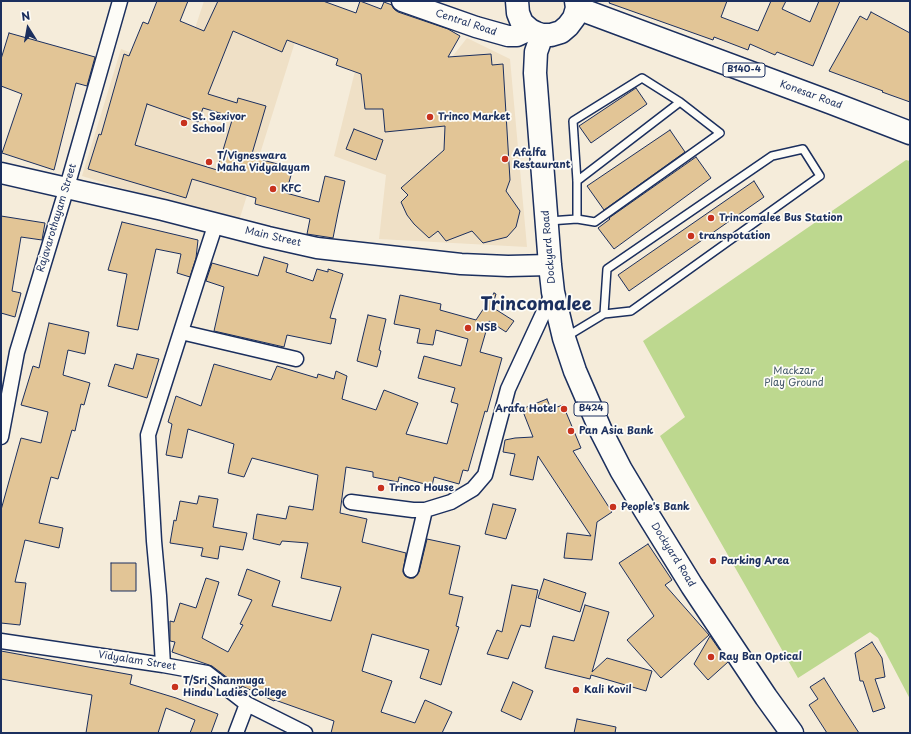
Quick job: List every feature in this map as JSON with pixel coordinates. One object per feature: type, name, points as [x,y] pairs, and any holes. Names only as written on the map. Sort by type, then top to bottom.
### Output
[{"type":"main road","name":"Central Road","points":[[402,1],[476,28],[508,36],[517,36],[536,32]]},
{"type":"main road","points":[[517,1],[518,13],[522,23],[536,32],[551,35],[561,32],[568,26],[574,18],[576,5]]},
{"type":"main road","name":"Konesar Road","points":[[576,5],[910,133]]},
{"type":"main road","name":"Dockyard Road","points":[[536,32],[535,72],[553,292],[564,338],[575,372],[601,431],[621,470],[692,586],[766,697],[792,733]]},
{"type":"main road","name":"Main Street","points":[[1,173],[67,187],[317,248],[461,264],[508,266],[550,265]]},
{"type":"street","name":"Rajavarothayam Street","points":[[1,437],[17,352],[67,187],[120,1]]},
{"type":"street","points":[[163,665],[148,435],[216,223]]},
{"type":"street","points":[[351,502],[413,510],[425,510],[451,502],[473,489],[485,475],[508,389],[553,292]]},
{"type":"street","points":[[181,332],[296,359]]},
{"type":"street","points":[[411,570],[425,510]]},
{"type":"street","name":"Vidyalam Street","points":[[1,641],[207,673],[247,704],[305,733]]},
{"type":"street","points":[[236,733],[247,704]]},
{"type":"lane","points":[[547,221],[577,219],[595,222],[720,133],[680,102],[642,78],[573,122],[577,181],[577,219]]},
{"type":"lane","points":[[577,181],[680,102]]},
{"type":"lane","points":[[564,338],[604,314],[631,311],[820,176],[803,149],[772,156],[607,269],[604,314]]},
{"type":"shaded area","name":"St. Sexivor School","points":[[204,1],[222,1],[300,26],[238,224],[82,176],[121,49],[181,71]]},
{"type":"shaded area","name":"Trinco Market","points":[[467,38],[510,59],[527,247],[379,239],[386,175],[334,156],[355,71],[452,57]]},
{"type":"green space","name":"Mackzar Play Ground","points":[[906,160],[910,161],[910,699],[878,638],[870,632],[798,678],[660,436],[685,417],[643,341]]},
{"type":"building","points":[[157,1],[188,1],[180,21],[204,31],[218,1],[323,1],[356,13],[360,1],[381,9],[384,2],[392,5],[398,12],[448,29],[460,36],[448,57],[491,54],[492,65],[503,64],[510,180],[506,191],[520,211],[516,227],[507,237],[483,243],[472,231],[446,241],[438,231],[429,238],[407,215],[401,202],[408,195],[401,188],[444,150],[445,126],[385,132],[383,109],[365,109],[361,74],[336,65],[338,59],[287,40],[282,52],[233,31],[208,94],[237,103],[238,98],[266,106],[251,157],[293,168],[286,193],[319,202],[325,176],[345,181],[333,238],[307,234],[310,219],[255,204],[256,198],[192,179],[186,198],[88,169],[99,134],[101,135],[124,54],[129,56],[143,22],[148,24]],"holes":[[[147,104],[198,122],[203,108],[233,117],[217,170],[135,145]]]},
{"type":"building","points":[[610,1],[727,1],[721,17],[758,31],[771,1],[786,1],[782,9],[810,22],[819,1],[840,1],[813,66],[777,52],[775,55],[750,44],[748,50],[714,37],[713,40],[609,3]]},
{"type":"building","points":[[871,12],[910,33],[910,102],[829,71],[860,16],[867,20]]},
{"type":"building","points":[[9,33],[95,57],[87,86],[76,83],[54,170],[2,153],[22,94],[1,86],[1,59]]},
{"type":"building","points":[[636,88],[647,104],[591,143],[579,126]]},
{"type":"building","points":[[354,129],[383,140],[376,160],[346,149]]},
{"type":"building","points":[[670,130],[685,152],[604,210],[587,186]]},
{"type":"building","points":[[696,157],[711,178],[614,249],[598,228],[610,219],[609,218]]},
{"type":"building","name":"transpotation","points":[[754,181],[764,197],[629,291],[618,275]]},
{"type":"building","points":[[1,216],[45,223],[42,240],[21,237],[12,291],[21,293],[15,317],[1,313]]},
{"type":"building","points":[[122,222],[198,240],[196,258],[190,277],[177,273],[181,254],[156,249],[138,330],[117,326],[127,274],[108,270]]},
{"type":"building","points":[[264,257],[288,264],[286,272],[313,281],[317,269],[328,272],[328,269],[343,274],[330,318],[336,319],[331,344],[287,335],[284,347],[214,331],[224,287],[206,281],[212,263],[258,276]]},
{"type":"building","points":[[494,293],[496,294],[492,307],[514,321],[506,332],[489,321],[480,352],[502,358],[468,471],[463,470],[459,484],[434,477],[432,486],[399,477],[398,482],[373,477],[373,472],[346,467],[340,513],[367,519],[362,542],[406,553],[403,572],[405,576],[409,578],[414,578],[419,572],[427,539],[460,546],[449,594],[463,597],[456,626],[459,627],[441,685],[420,678],[429,650],[372,634],[362,671],[392,681],[381,712],[415,723],[425,700],[452,712],[442,733],[331,733],[334,721],[275,700],[274,701],[242,686],[241,688],[212,666],[172,652],[175,642],[170,641],[170,621],[174,622],[180,603],[196,608],[206,578],[219,582],[202,638],[228,652],[243,625],[240,624],[252,600],[238,595],[247,569],[280,581],[272,606],[331,621],[341,587],[301,578],[308,543],[282,541],[280,545],[253,539],[257,514],[286,519],[289,506],[313,510],[318,475],[252,458],[244,477],[228,473],[234,444],[188,429],[182,458],[166,455],[172,424],[168,422],[176,396],[201,406],[214,364],[271,380],[277,366],[317,378],[318,374],[334,379],[336,371],[347,376],[342,399],[376,410],[384,390],[418,403],[406,434],[447,444],[458,404],[451,402],[455,388],[418,378],[424,356],[461,366],[468,339],[436,330],[433,345],[417,343],[420,329],[394,324],[400,295],[441,304],[440,310],[476,320]]},
{"type":"building","points":[[368,315],[386,319],[377,367],[357,361]]},
{"type":"building","points":[[49,323],[89,332],[85,354],[68,350],[63,375],[90,383],[84,405],[81,404],[75,431],[72,430],[58,479],[51,477],[39,523],[63,528],[59,548],[25,540],[15,582],[26,583],[20,625],[1,623],[1,510],[21,438],[41,443],[48,412],[21,405],[33,366],[39,368]]},
{"type":"building","points":[[137,354],[159,359],[147,398],[108,386],[115,364],[133,369]]},
{"type":"building","points":[[547,399],[551,409],[563,405],[581,448],[573,451],[612,512],[597,522],[592,560],[564,558],[567,533],[591,536],[538,456],[533,480],[510,475],[515,454],[503,452],[505,440],[533,437],[522,409]]},
{"type":"building","points":[[199,496],[218,499],[213,527],[247,533],[243,550],[220,546],[218,559],[201,556],[203,548],[170,543],[174,520],[176,521],[180,501],[197,504]]},
{"type":"building","points":[[493,504],[516,509],[506,539],[485,534]]},
{"type":"building","points":[[648,544],[672,580],[665,585],[709,635],[661,678],[627,640],[654,616],[619,563]]},
{"type":"building","points":[[111,563],[136,563],[136,591],[111,591]]},
{"type":"building","points":[[544,579],[586,593],[580,612],[538,598]]},
{"type":"building","points":[[512,585],[538,590],[530,627],[521,625],[508,659],[487,654],[497,630],[502,632]]},
{"type":"building","points":[[585,605],[609,612],[592,672],[607,658],[652,671],[646,691],[591,675],[590,679],[545,668],[553,636],[574,641]]},
{"type":"building","points":[[710,636],[728,662],[708,680],[694,664]]},
{"type":"building","points":[[872,642],[882,658],[885,677],[875,679],[885,708],[873,712],[863,681],[860,681],[855,653]]},
{"type":"building","points":[[1,651],[132,675],[130,684],[176,698],[218,714],[211,733],[190,733],[195,720],[166,708],[158,733],[86,733],[92,695],[1,679]]},
{"type":"building","points":[[824,678],[859,733],[827,733],[809,705],[818,699],[810,687]]},
{"type":"building","points":[[513,682],[533,691],[521,720],[501,711]]},
{"type":"building","points":[[577,719],[616,727],[615,733],[574,733]]},
{"type":"place","name":"Trinco Market","points":[[430,117]]},
{"type":"place","name":"St. Sexivor School","points":[[184,123]]},
{"type":"place","name":"Afalfa Restaurant","points":[[505,159]]},
{"type":"place","name":"T/Vigneswara Maha Vidyalayam","points":[[209,162]]},
{"type":"place","name":"KFC","points":[[273,189]]},
{"type":"place","name":"Trincomalee Bus Station","points":[[711,218]]},
{"type":"place","name":"transpotation","points":[[691,236]]},
{"type":"place","name":"NSB","points":[[468,328]]},
{"type":"place","name":"Arafa Hotel","points":[[564,409]]},
{"type":"place","name":"Pan Asia Bank","points":[[571,431]]},
{"type":"place","name":"Trinco House","points":[[381,488]]},
{"type":"place","name":"People's Bank","points":[[613,507]]},
{"type":"place","name":"Parking Area","points":[[713,561]]},
{"type":"place","name":"Ray Ban Optical","points":[[711,657]]},
{"type":"place","name":"T/Sri Shanmuga Hindu Ladies College","points":[[175,687]]},
{"type":"place","name":"Kali Kovil","points":[[576,690]]},
{"type":"district","name":"Trincomalee","points":[[536,305]]}]
